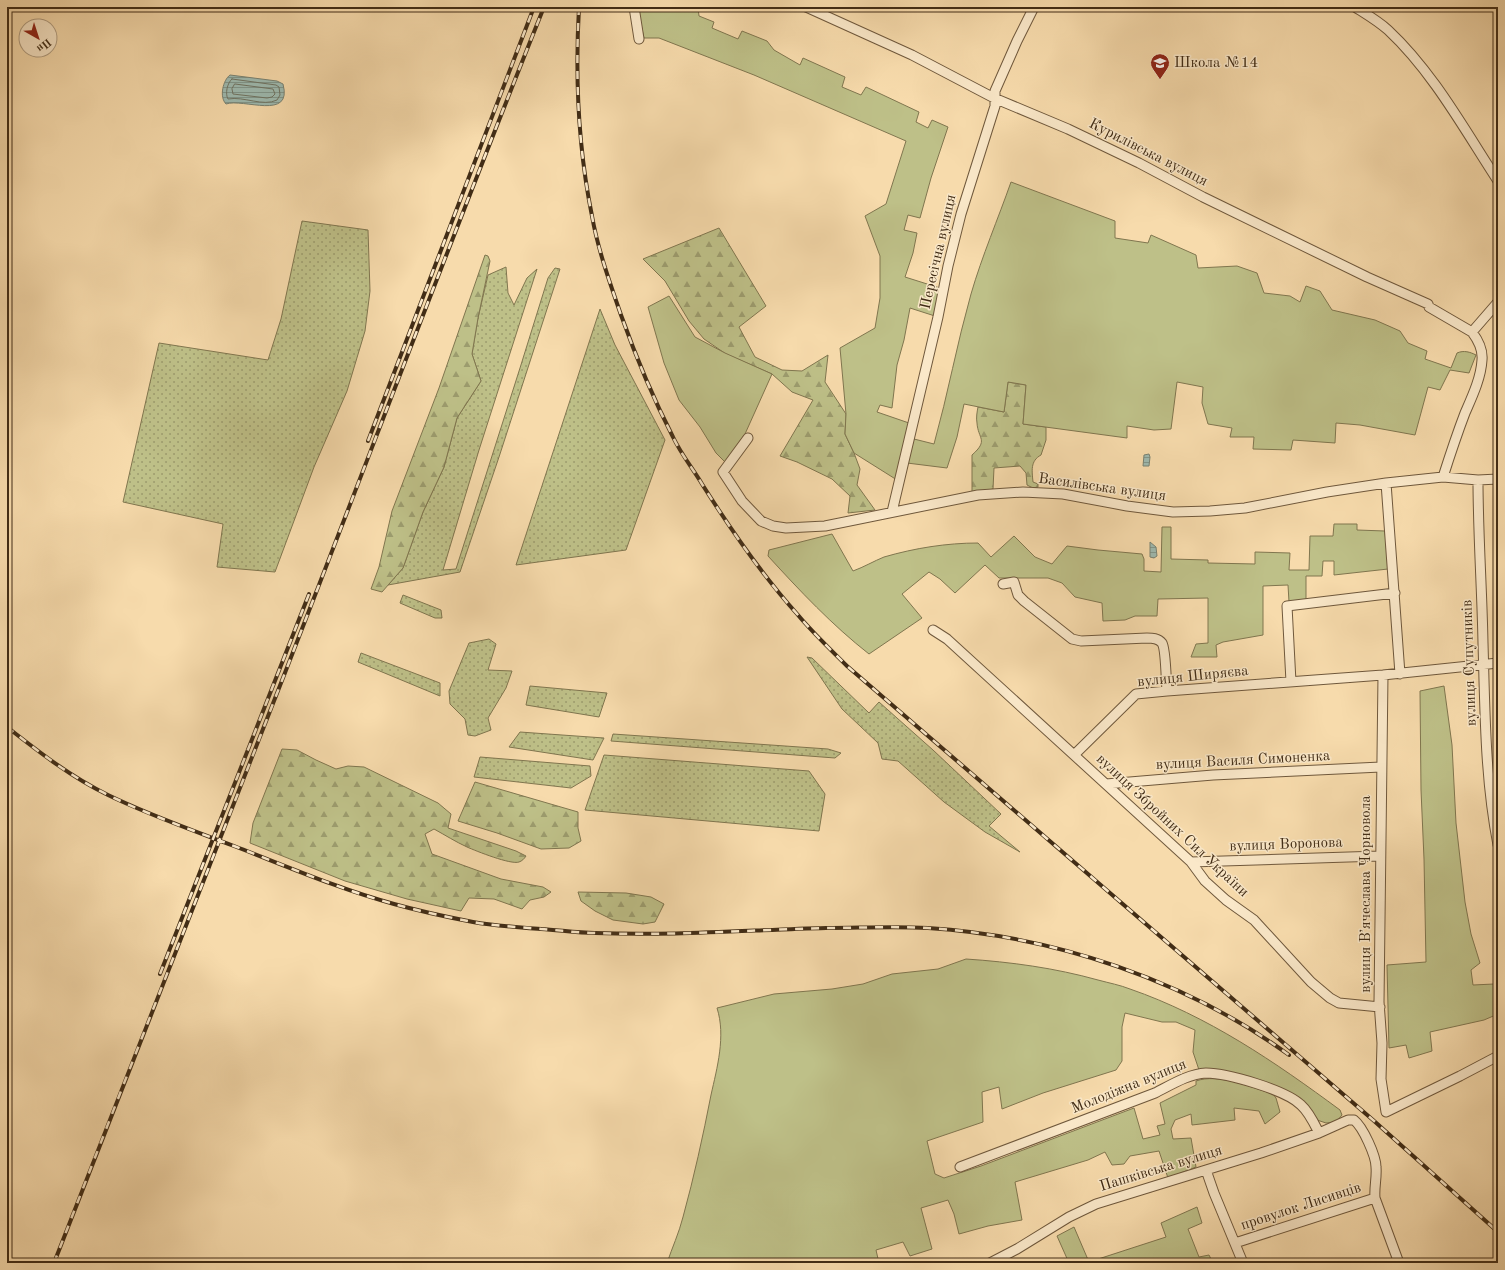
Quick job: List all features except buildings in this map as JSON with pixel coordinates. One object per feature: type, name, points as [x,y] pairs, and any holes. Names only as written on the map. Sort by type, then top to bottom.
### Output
[{"type":"street","points":[[634,7],[640,39]]},
{"type":"street","name":"Курилівська вулиця","points":[[806,7],[912,55],[994,98],[1068,129],[1367,277],[1428,304],[1429,307],[1472,332]]},
{"type":"street","name":"Пересічна вулиця","points":[[892,512],[938,317],[948,266],[961,214],[995,106],[995,91],[1016,41],[1034,7]]},
{"type":"street","points":[[1355,7],[1386,29],[1418,62],[1444,98],[1498,180]]},
{"type":"street","points":[[1443,477],[1452,448],[1472,396],[1482,360],[1478,339],[1472,332],[1498,302]]},
{"type":"street","name":"Василівська вулиця","points":[[748,438],[723,472],[742,501],[761,521],[773,526],[786,528],[825,526],[978,495],[1023,492],[1063,494],[1127,506],[1174,512],[1210,511],[1245,508],[1327,492],[1386,483],[1443,477],[1478,480],[1498,479]]},
{"type":"street","name":"вулиця Супутників","points":[[1478,480],[1478,532],[1482,586],[1485,720],[1489,777],[1498,845]]},
{"type":"street","points":[[1386,483],[1400,674]]},
{"type":"street","points":[[1003,584],[1014,582],[1018,595],[1072,638],[1081,641],[1147,638],[1157,639],[1162,643],[1164,652],[1167,691]]},
{"type":"street","points":[[1291,682],[1287,606],[1395,593]]},
{"type":"street","name":"вулиця Збройних Сил України","points":[[933,630],[947,639],[1192,862],[1205,881],[1226,900],[1254,920],[1311,982],[1330,998],[1339,1003],[1380,1007]]},
{"type":"street","name":"вулиця Ширяєва","points":[[1074,755],[1136,694],[1383,676],[1498,663]]},
{"type":"street","name":"вулиця Вʼячеслава Чорновола","points":[[1383,676],[1380,856],[1380,1007],[1382,1043],[1381,1079],[1386,1112],[1498,1056]]},
{"type":"street","name":"вулиця Василя Симоненка","points":[[1106,784],[1213,775],[1381,767]]},
{"type":"street","name":"вулиця Воронова","points":[[1192,862],[1380,856]]},
{"type":"street","name":"Молодіжна вулиця","points":[[960,1167],[1155,1093],[1180,1080],[1206,1073],[1218,1074],[1242,1080],[1272,1088],[1286,1094],[1302,1106],[1310,1115],[1319,1133]]},
{"type":"street","name":"Пашківська вулиця","points":[[990,1263],[1017,1249],[1069,1217],[1096,1204],[1319,1133],[1348,1120],[1354,1120],[1363,1130],[1374,1159],[1376,1166],[1374,1188],[1375,1198]]},
{"type":"street","name":"провулок Лисивців","points":[[1206,1170],[1243,1263]]},
{"type":"street","points":[[1375,1198],[1399,1263]]},
{"type":"street","name":"провулок Лисивців","points":[[1235,1243],[1375,1198]]},
{"type":"green space","points":[[637,7],[667,7],[672,9],[673,7],[696,7],[698,8],[699,16],[714,22],[712,28],[738,39],[742,31],[767,41],[774,50],[800,65],[803,58],[845,77],[842,87],[861,95],[866,87],[919,112],[916,122],[928,128],[932,120],[948,127],[931,178],[920,218],[908,215],[904,230],[917,233],[913,253],[905,277],[943,289],[938,317],[910,308],[904,340],[897,365],[892,408],[880,405],[877,412],[909,423],[897,480],[854,453],[845,434],[846,414],[840,348],[875,328],[880,298],[880,256],[865,216],[886,204],[906,141],[754,75],[659,38],[644,38]]},
{"type":"green space","points":[[1011,182],[1115,221],[1115,238],[1148,243],[1151,235],[1196,255],[1198,268],[1237,266],[1257,273],[1264,293],[1290,296],[1300,302],[1306,286],[1320,291],[1332,310],[1375,320],[1400,331],[1408,343],[1427,351],[1425,359],[1451,368],[1457,353],[1469,352],[1474,354],[1476,355],[1469,373],[1450,370],[1440,390],[1428,387],[1415,435],[1360,425],[1336,423],[1335,443],[1293,440],[1291,450],[1253,449],[1254,437],[1230,437],[1232,428],[1208,424],[1202,403],[1203,387],[1177,382],[1171,429],[1154,430],[1127,426],[1127,438],[1023,424],[1026,385],[1008,382],[1004,412],[964,404],[957,437],[947,468],[907,463],[914,439],[934,444],[961,331],[975,280]]},
{"type":"green space","points":[[302,221],[368,230],[370,291],[365,331],[347,391],[314,467],[275,572],[217,567],[223,524],[123,502],[159,343],[268,360],[281,319]]},
{"type":"green space","points":[[719,228],[766,306],[739,327],[755,357],[782,370],[802,371],[828,355],[825,382],[846,414],[845,434],[860,469],[857,485],[875,510],[848,513],[850,496],[832,479],[797,462],[780,456],[813,400],[792,392],[772,374],[726,354],[704,339],[689,321],[665,281],[643,259]]},
{"type":"green space","points":[[485,255],[488,256],[490,261],[472,354],[481,381],[457,418],[444,467],[423,512],[403,568],[382,592],[371,589],[379,567],[392,511],[439,388]]},
{"type":"green space","points":[[506,267],[508,293],[514,305],[527,278],[537,269],[479,450],[443,570],[456,569],[548,278],[555,268],[560,269],[460,572],[388,585],[403,568],[423,512],[444,467],[457,418],[481,381],[472,354],[478,318],[488,275]]},
{"type":"green space","points":[[669,296],[695,337],[725,353],[772,374],[745,434],[725,462],[716,453],[700,427],[679,400],[664,363],[648,307]]},
{"type":"green space","points":[[600,309],[615,345],[665,440],[626,550],[516,565]]},
{"type":"green space","points":[[1008,382],[1026,385],[1023,424],[1046,427],[1046,440],[1041,455],[1037,457],[1032,467],[1033,482],[1038,484],[1038,487],[1033,488],[1027,485],[1026,473],[1020,466],[994,468],[993,489],[972,494],[972,455],[981,443],[977,421],[978,407],[1004,412]]},
{"type":"green space","points":[[1334,524],[1357,524],[1357,530],[1385,531],[1388,569],[1334,575],[1334,561],[1323,561],[1322,576],[1306,576],[1306,601],[1289,602],[1288,585],[1263,586],[1263,635],[1223,642],[1216,645],[1217,657],[1191,657],[1196,644],[1208,643],[1208,598],[1158,599],[1157,616],[1135,616],[1125,620],[1103,621],[1102,603],[1075,597],[1062,583],[1048,578],[999,578],[985,565],[955,593],[940,579],[929,572],[902,594],[922,618],[869,654],[855,643],[804,595],[768,556],[769,550],[832,534],[853,571],[884,557],[907,551],[943,545],[978,543],[991,557],[1014,536],[1035,557],[1052,564],[1067,546],[1142,554],[1144,559],[1144,571],[1161,572],[1162,527],[1171,527],[1171,559],[1208,560],[1208,563],[1255,564],[1255,552],[1290,553],[1289,570],[1309,570],[1310,536],[1333,536]]},
{"type":"green space","points":[[403,595],[441,610],[442,618],[435,618],[400,603]]},
{"type":"green space","points":[[489,639],[496,644],[488,670],[512,671],[506,688],[488,718],[491,730],[475,736],[468,735],[465,719],[450,704],[449,691],[469,643]]},
{"type":"green space","points":[[361,653],[440,683],[440,696],[358,662]]},
{"type":"green space","points":[[807,657],[812,658],[869,713],[879,702],[933,750],[1001,814],[989,826],[1020,852],[985,832],[944,802],[898,761],[882,759],[878,743],[842,709]]},
{"type":"green space","points":[[530,686],[607,693],[599,717],[526,705]]},
{"type":"green space","points":[[1444,686],[1452,745],[1456,823],[1465,902],[1471,934],[1480,963],[1471,970],[1473,985],[1494,984],[1498,1003],[1498,1014],[1484,1020],[1430,1032],[1432,1051],[1409,1058],[1406,1045],[1389,1048],[1387,965],[1426,962],[1420,691]]},
{"type":"green space","points":[[520,732],[604,738],[593,760],[509,747]]},
{"type":"green space","points":[[613,734],[828,749],[841,753],[835,758],[611,741]]},
{"type":"green space","points":[[282,749],[297,750],[336,769],[348,766],[364,767],[438,803],[451,814],[448,828],[516,851],[526,856],[519,862],[501,860],[467,847],[434,829],[425,834],[432,854],[501,879],[543,887],[551,892],[544,897],[530,900],[522,909],[494,899],[469,898],[461,911],[407,899],[345,881],[250,843],[253,823]]},
{"type":"green space","points":[[604,755],[809,771],[825,794],[819,831],[585,810]]},
{"type":"green space","points":[[480,757],[590,766],[591,776],[571,788],[474,777]]},
{"type":"green space","points":[[475,782],[578,812],[578,828],[581,841],[569,848],[541,849],[458,821]]},
{"type":"green space","points":[[578,892],[626,893],[651,897],[664,904],[655,922],[643,924],[613,920],[595,911],[581,901]]},
{"type":"green space","points":[[966,959],[1016,964],[1066,972],[1122,986],[1159,1000],[1214,1026],[1266,1058],[1340,1110],[1342,1115],[1336,1122],[1326,1123],[1317,1120],[1301,1100],[1199,1070],[1193,1052],[1195,1030],[1176,1022],[1162,1022],[1125,1013],[1122,1027],[1122,1061],[1116,1070],[1043,1093],[1002,1109],[999,1087],[982,1092],[983,1122],[927,1141],[935,1174],[944,1178],[981,1166],[1134,1108],[1143,1139],[1160,1135],[1157,1126],[1165,1124],[1160,1103],[1196,1085],[1196,1081],[1205,1079],[1234,1082],[1273,1094],[1276,1098],[1280,1112],[1265,1124],[1259,1111],[1234,1108],[1235,1120],[1192,1125],[1191,1114],[1175,1120],[1171,1129],[1173,1139],[1191,1138],[1196,1167],[1168,1178],[1159,1151],[1130,1156],[1124,1164],[1112,1165],[1105,1152],[1088,1160],[1015,1182],[1022,1220],[988,1226],[959,1234],[954,1214],[948,1200],[921,1208],[932,1249],[910,1256],[903,1242],[876,1250],[879,1263],[667,1263],[681,1223],[691,1187],[718,1063],[721,1030],[717,1008],[774,994],[832,989],[863,984],[892,974],[938,969]]},
{"type":"green space","points":[[1197,1207],[1202,1223],[1188,1229],[1199,1257],[1209,1255],[1213,1263],[1192,1263],[1191,1261],[1184,1263],[1069,1263],[1057,1236],[1074,1227],[1089,1262],[1166,1237],[1161,1223]]},
{"type":"water","points":[[230,75],[277,81],[283,84],[284,95],[281,102],[274,105],[265,106],[234,103],[226,104],[222,93],[225,81]]},
{"type":"water","points":[[1149,454],[1149,466],[1143,466],[1144,455]]},
{"type":"water","points":[[1150,542],[1156,547],[1157,556],[1154,558],[1150,557]]},
{"type":"railway","points":[[368,441],[534,7]]},
{"type":"railway","points":[[54,1263],[281,683],[477,175],[544,7]]},
{"type":"railway","points":[[579,7],[577,59],[581,138],[587,190],[601,254],[609,279],[639,362],[676,443],[724,518],[759,568],[804,622],[847,666],[1373,1120],[1498,1232]]},
{"type":"railway","points":[[160,974],[309,594]]},
{"type":"railway","points":[[7,727],[68,772],[94,788],[123,802],[313,877],[404,907],[481,923],[588,933],[682,933],[890,927],[928,928],[975,933],[1023,941],[1070,952],[1117,966],[1163,984],[1207,1005],[1249,1028],[1289,1055]]},
{"type":"place","name":"Школа №14","points":[[1160,80]]}]
